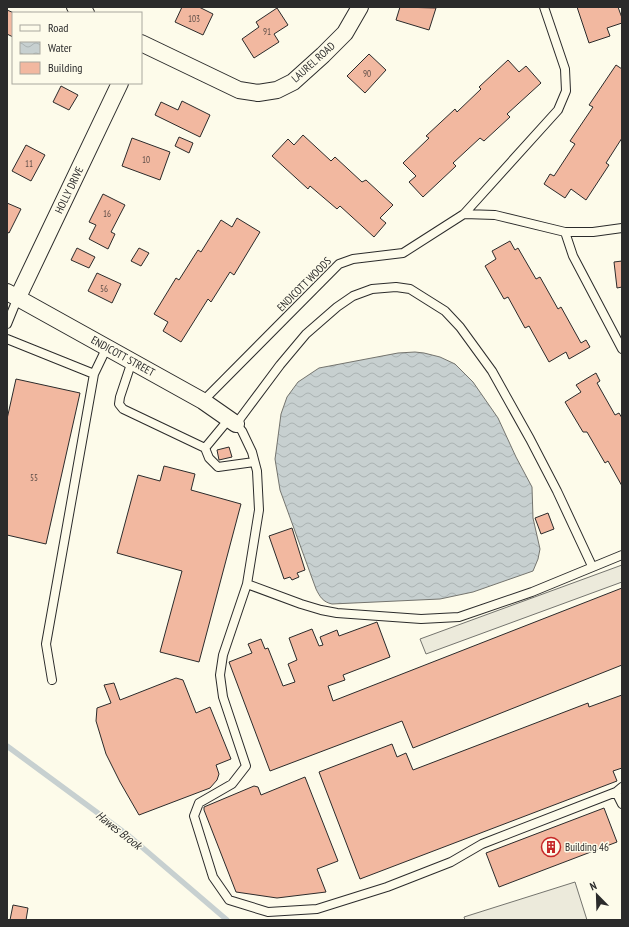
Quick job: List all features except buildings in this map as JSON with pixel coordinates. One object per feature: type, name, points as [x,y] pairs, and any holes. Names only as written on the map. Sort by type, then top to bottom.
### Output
[{"type":"street","points":[[75,7],[84,12]]},
{"type":"street","name":"LAUREL ROAD","points":[[142,42],[239,90],[258,93],[277,90],[293,82],[323,55],[345,32],[360,7]]},
{"type":"street","name":"HOLLY DRIVE","points":[[12,295],[119,84]]},
{"type":"street","name":"ENDICOTT STREET","points":[[12,295],[204,401],[232,422]]},
{"type":"lane","name":"ENDICOTT WOODS","points":[[204,401],[339,264],[352,259],[403,253],[464,214],[558,110],[566,91],[565,69],[544,7]]},
{"type":"lane","points":[[464,214],[495,215],[565,232],[593,232],[622,228]]},
{"type":"lane","points":[[565,232],[573,256],[622,349]]},
{"type":"lane","points":[[205,448],[232,422],[306,334],[337,307],[354,296],[372,289],[396,287],[410,289],[445,311],[492,370],[557,491],[592,566]]},
{"type":"lane","points":[[7,324],[12,295]]},
{"type":"lane","points":[[7,339],[94,374]]},
{"type":"lane","points":[[52,680],[46,644],[94,374],[108,347]]},
{"type":"lane","points":[[132,361],[120,396],[119,404],[123,409],[205,448],[209,458],[218,467],[254,462]]},
{"type":"lane","points":[[232,422],[242,431],[252,452],[256,471],[259,510],[247,584],[223,654],[220,675],[223,697],[246,766],[232,784],[199,803],[194,816],[213,877],[229,900],[268,912],[317,909],[388,887],[451,862],[482,844],[619,790],[622,804]]},
{"type":"lane","points":[[247,584],[300,604],[338,613],[421,619],[459,617],[525,595],[592,566],[622,555]]},
{"type":"shaded area","points":[[622,565],[622,582],[426,654],[420,639]]},
{"type":"shaded area","points":[[575,882],[587,920],[465,920],[464,917]]},
{"type":"water","points":[[415,352],[440,357],[455,364],[473,382],[498,418],[532,487],[533,518],[540,549],[538,559],[533,571],[473,592],[440,599],[332,604],[326,602],[322,599],[316,589],[280,490],[275,459],[281,414],[287,397],[298,382],[319,368],[398,353]]},
{"type":"waterway","name":"Hawes Brook","points":[[7,746],[129,836],[227,920]]},
{"type":"place","name":"Building 46","points":[[551,847]]}]
